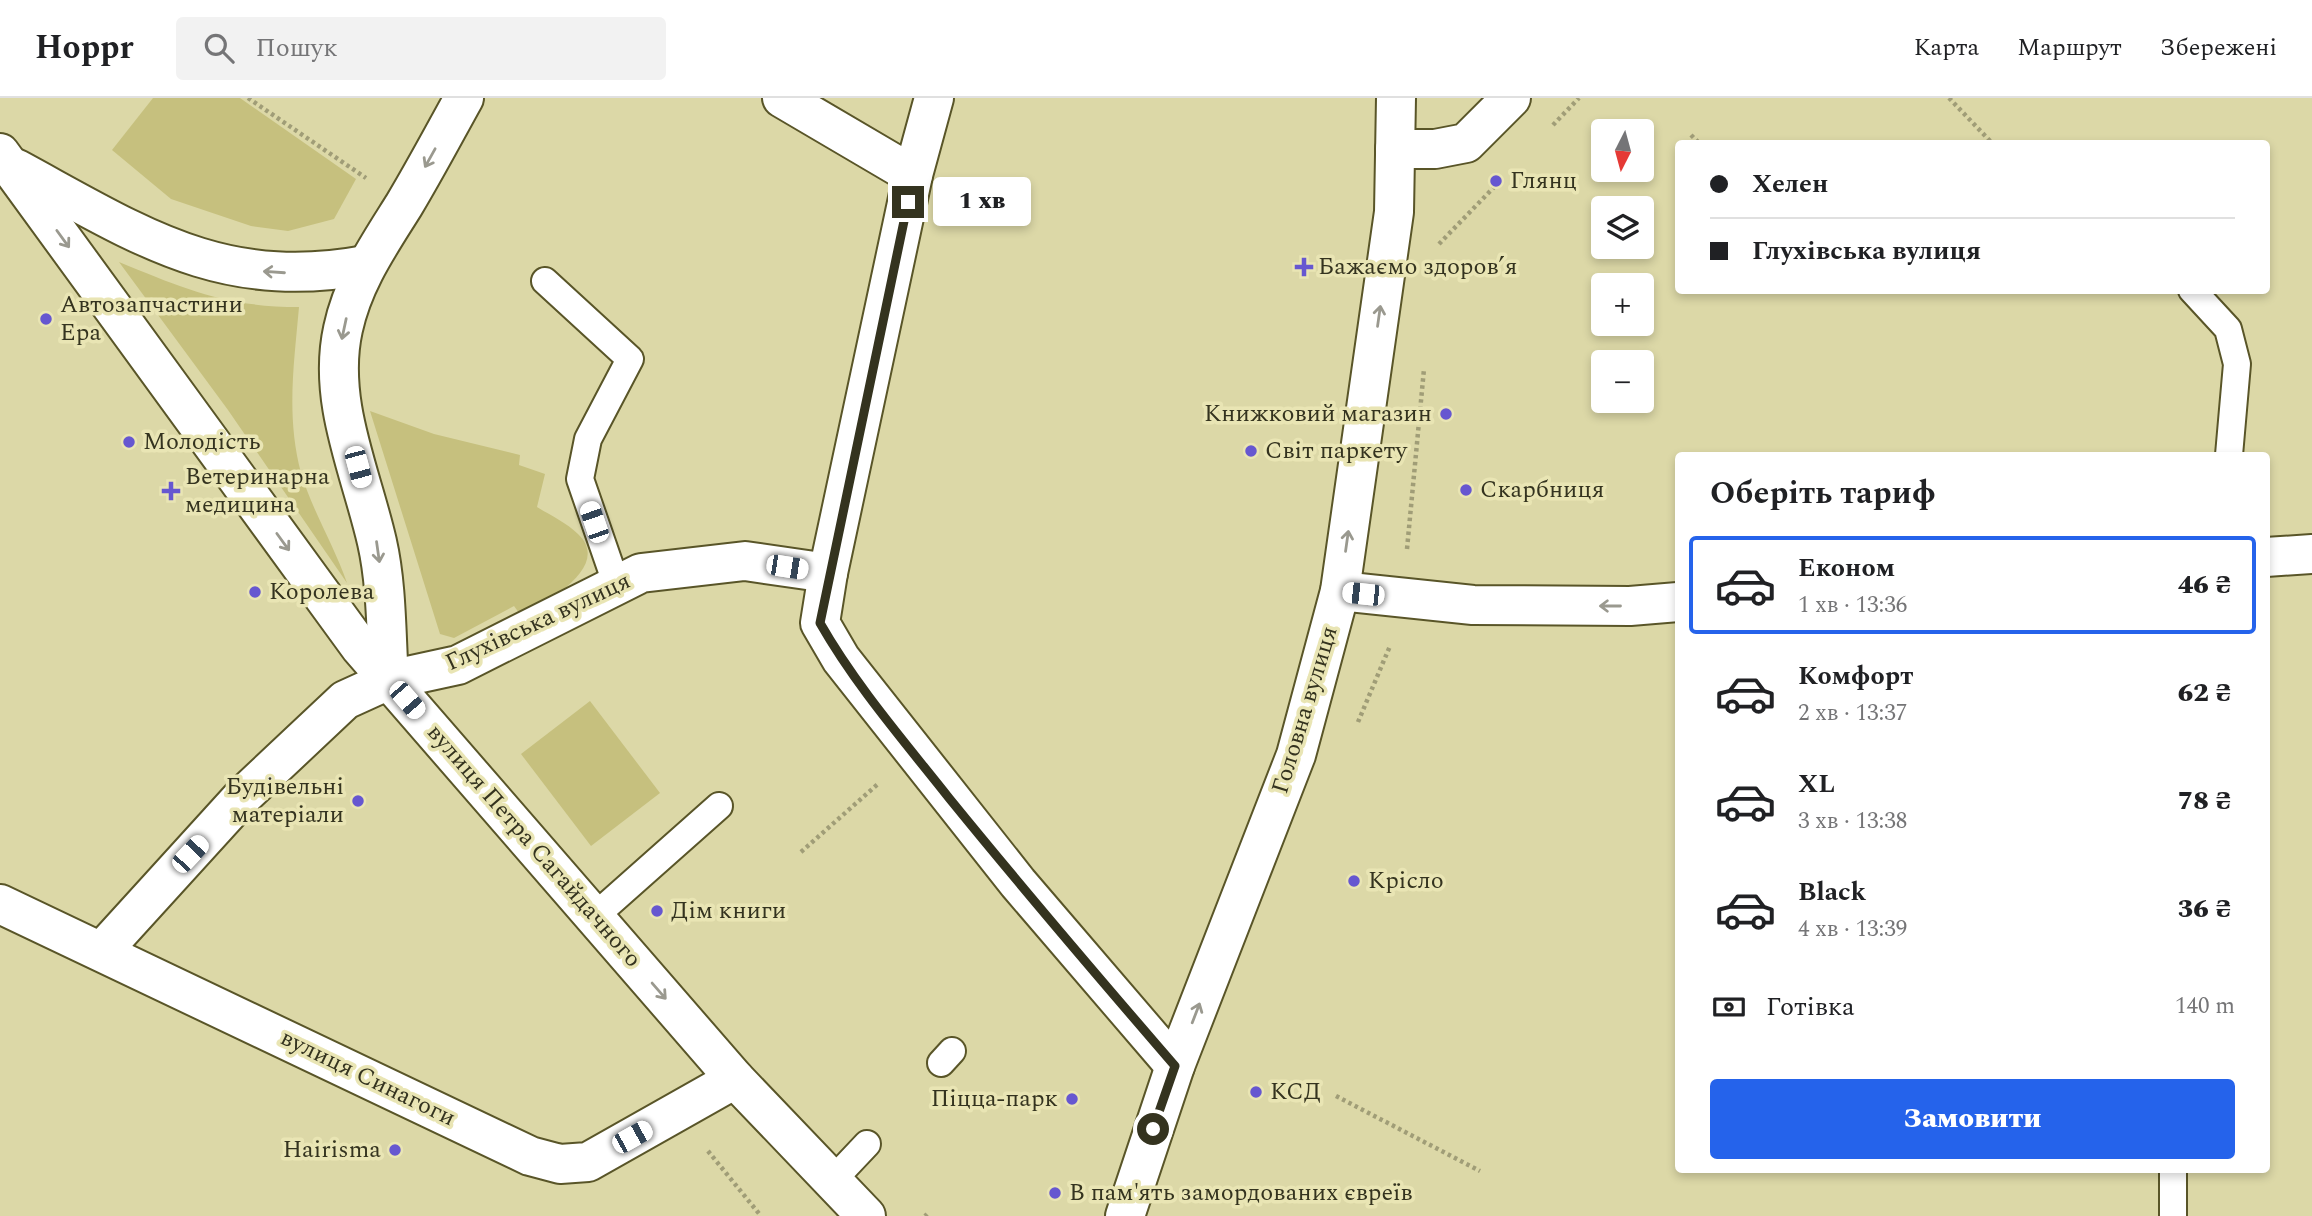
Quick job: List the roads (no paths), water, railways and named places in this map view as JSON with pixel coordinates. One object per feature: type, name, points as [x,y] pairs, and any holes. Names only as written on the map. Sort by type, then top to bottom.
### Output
[{"type":"main road","points":[[389,680],[378,545],[344,418],[337,371],[343,329],[352,294],[366,265],[405,203],[464,98]]},
{"type":"main road","points":[[782,98],[913,175]]},
{"type":"main road","points":[[934,98],[913,175],[828,573],[820,623],[841,659],[914,754],[1018,883],[1175,1066]]},
{"type":"main road","name":"Головна вулиця","points":[[1125,1216],[1175,1066],[1296,755],[1340,591],[1394,212],[1396,98]]},
{"type":"main road","points":[[1395,149],[1435,149],[1465,143],[1511,98]]},
{"type":"main road","points":[[4,159],[162,247],[208,262],[250,271],[295,273],[331,272],[366,265]]},
{"type":"main road","name":"вулиця Петра Сагайдачного","points":[[4,159],[360,648],[735,1079],[866,1216]]},
{"type":"main road","name":"Глухівська вулиця","points":[[102,951],[243,796],[345,700],[389,680],[458,665],[641,573],[745,561],[828,573]]},
{"type":"main road","points":[[1340,591],[1473,605],[1630,606],[1675,602]]},
{"type":"main road","name":"вулиця Синагоги","points":[[0,904],[530,1156],[560,1164],[588,1162],[735,1079]]},
{"type":"lane","points":[[545,281],[630,359],[588,439],[580,479],[617,586]]},
{"type":"lane","points":[[2196,294],[2228,329],[2237,363],[2229,452]]},
{"type":"lane","points":[[595,916],[719,806]]},
{"type":"lane","points":[[833,1180],[867,1144]]},
{"type":"lane","points":[[2173,1173],[2173,1216]]},
{"type":"place","name":"Глянц","points":[[1496,181]]},
{"type":"place","name":"Бажаємо здоровʼя","points":[[1304,267]]},
{"type":"place","name":"Автозапчастини Ера","points":[[46,319]]},
{"type":"place","name":"Книжковий магазин","points":[[1446,414]]},
{"type":"place","name":"Молодість","points":[[129,442]]},
{"type":"place","name":"Світ паркету","points":[[1251,451]]},
{"type":"place","name":"Скарбниця","points":[[1466,490]]},
{"type":"place","name":"Ветеринарна медицина","points":[[171,491]]},
{"type":"place","name":"Королева","points":[[255,592]]},
{"type":"place","name":"Будівельні матеріали","points":[[358,801]]},
{"type":"place","name":"Крісло","points":[[1354,881]]},
{"type":"place","name":"Дім книги","points":[[657,911]]},
{"type":"place","name":"КСД","points":[[1256,1092]]},
{"type":"place","name":"Піцца-парк","points":[[1072,1099]]},
{"type":"place","name":"Hairisma","points":[[395,1150]]},
{"type":"place","name":"В пам'ять замордованих євреїв","points":[[1055,1193]]}]
